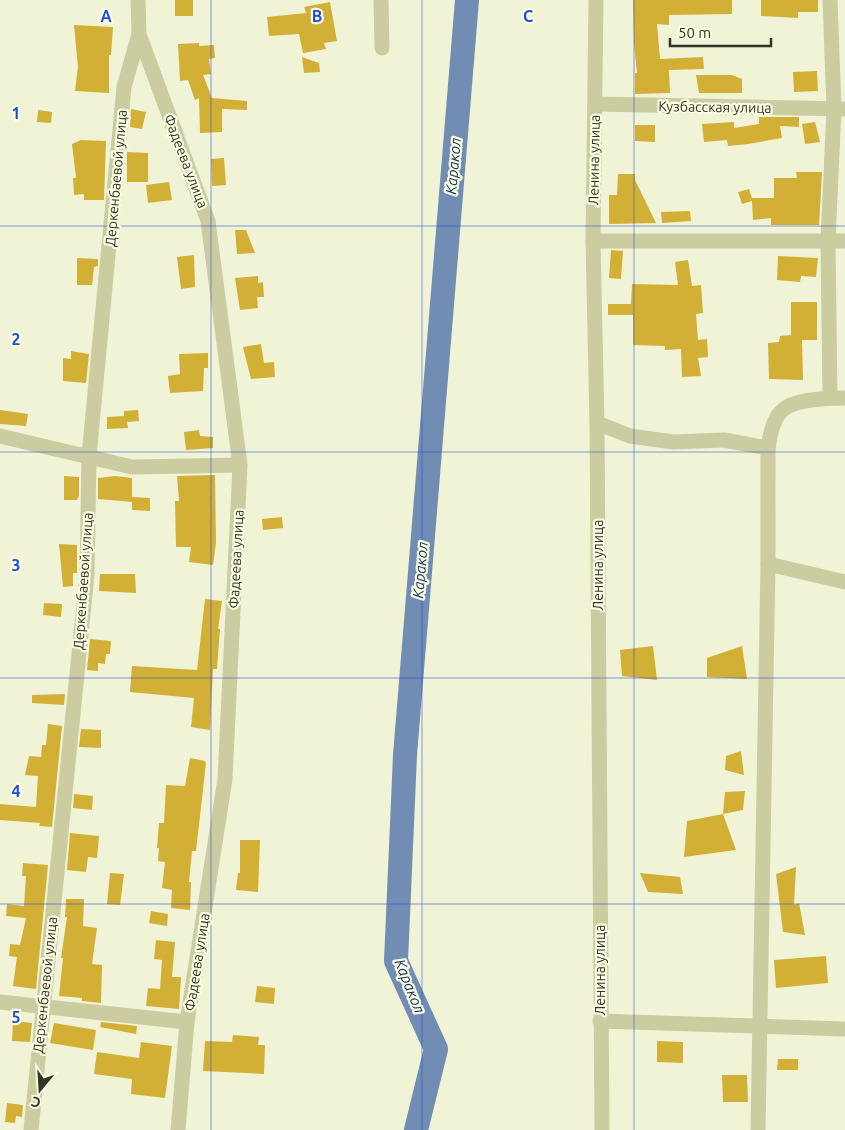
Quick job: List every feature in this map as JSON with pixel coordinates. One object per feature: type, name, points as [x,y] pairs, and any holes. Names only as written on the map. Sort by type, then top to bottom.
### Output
[{"type":"street","name":"Фадеева улица","points":[[138,0],[139,34],[208,221],[240,465],[225,779],[187,1022],[178,1130]]},
{"type":"street","points":[[381,0],[382,48]]},
{"type":"street","name":"Ленина улица","points":[[596,0],[593,241],[597,423],[602,1130]]},
{"type":"street","points":[[758,1130],[768,564],[768,448],[772,428],[784,408],[802,402],[837,398],[828,241],[840,109],[830,0]]},
{"type":"street","name":"Деркенбаевой улица","points":[[31,1130],[87,575],[89,456],[124,87],[139,34]]},
{"type":"street","name":"Кузбасская улица","points":[[596,104],[840,109]]},
{"type":"street","points":[[593,241],[845,241]]},
{"type":"street","points":[[597,423],[630,436],[673,442],[724,440],[768,448]]},
{"type":"street","points":[[0,436],[132,467],[240,465]]},
{"type":"street","points":[[768,564],[845,582]]},
{"type":"street","points":[[0,1002],[187,1022]]},
{"type":"street","points":[[600,1021],[845,1029]]},
{"type":"building","points":[[175,0],[193,0],[193,16],[175,16]]},
{"type":"building","points":[[633,0],[732,0],[732,14],[669,15],[669,25],[657,24],[660,59],[703,57],[704,69],[669,70],[670,93],[635,94],[635,73],[637,73]]},
{"type":"building","points":[[761,0],[818,0],[818,12],[798,12],[798,18],[761,16]]},
{"type":"building","points":[[330,2],[337,41],[324,43],[326,49],[303,53],[299,34],[269,36],[267,17],[306,13],[304,7]]},
{"type":"building","points":[[74,25],[113,27],[111,55],[109,55],[109,93],[75,91],[78,67]]},
{"type":"building","points":[[199,43],[199,46],[214,45],[215,58],[209,59],[211,74],[203,75],[212,98],[247,101],[247,110],[222,109],[222,132],[200,133],[199,98],[195,100],[188,80],[180,81],[178,44]]},
{"type":"building","points":[[302,57],[319,63],[320,72],[304,73]]},
{"type":"building","points":[[817,71],[818,91],[794,92],[793,72]]},
{"type":"building","points":[[696,75],[732,75],[742,79],[742,93],[699,93]]},
{"type":"building","points":[[131,109],[146,112],[142,129],[130,127]]},
{"type":"building","points":[[38,110],[52,112],[51,123],[37,122]]},
{"type":"building","points":[[759,117],[799,117],[799,127],[780,126],[782,138],[748,144],[728,146],[727,140],[704,142],[702,124],[734,122],[734,128],[759,124]]},
{"type":"building","points":[[815,122],[820,142],[805,144],[802,124]]},
{"type":"building","points":[[635,125],[655,125],[655,142],[635,141]]},
{"type":"building","points":[[81,140],[106,141],[104,200],[84,200],[84,194],[74,195],[73,178],[76,178],[72,144]]},
{"type":"building","points":[[127,152],[148,153],[148,182],[127,182]]},
{"type":"building","points":[[224,158],[226,185],[212,186],[211,159]]},
{"type":"building","points":[[796,172],[822,172],[819,225],[771,225],[771,218],[753,220],[752,201],[742,204],[738,192],[749,189],[752,198],[774,198],[774,178],[797,178]]},
{"type":"building","points":[[618,174],[635,174],[635,180],[656,223],[609,224],[609,195],[617,195]]},
{"type":"building","points":[[169,182],[172,200],[148,203],[146,185]]},
{"type":"building","points":[[690,211],[691,221],[662,223],[661,212]]},
{"type":"building","points":[[235,230],[246,230],[255,253],[237,254]]},
{"type":"building","points":[[611,250],[623,251],[621,279],[609,278]]},
{"type":"building","points":[[194,255],[195,287],[181,289],[177,257]]},
{"type":"building","points":[[778,256],[818,258],[816,277],[801,276],[800,282],[777,280]]},
{"type":"building","points":[[77,258],[98,259],[98,266],[94,267],[92,285],[77,285]]},
{"type":"building","points":[[688,260],[692,286],[701,285],[703,313],[696,314],[698,340],[707,339],[708,357],[698,358],[701,376],[682,377],[681,349],[665,350],[665,346],[633,345],[633,315],[608,315],[608,304],[631,304],[632,284],[678,285],[675,262]]},
{"type":"building","points":[[258,276],[258,283],[263,282],[264,297],[257,297],[258,308],[240,310],[235,278]]},
{"type":"building","points":[[791,302],[817,302],[817,340],[802,340],[803,380],[769,379],[768,343],[779,342],[780,336],[791,335]]},
{"type":"building","points":[[261,344],[264,363],[274,362],[275,377],[251,379],[243,347]]},
{"type":"building","points":[[71,351],[89,354],[86,383],[63,381],[63,358],[71,359]]},
{"type":"building","points":[[208,353],[208,368],[204,368],[203,391],[170,393],[168,376],[180,374],[179,354]]},
{"type":"building","points":[[0,410],[28,414],[26,426],[0,424]]},
{"type":"building","points":[[138,410],[139,421],[127,422],[128,428],[107,429],[107,417],[124,416],[124,411]]},
{"type":"building","points":[[199,430],[200,436],[213,437],[213,448],[186,450],[184,432]]},
{"type":"building","points":[[215,475],[216,543],[213,565],[189,562],[191,547],[176,547],[175,501],[179,501],[177,476]]},
{"type":"building","points":[[64,476],[79,477],[79,496],[77,500],[64,500]]},
{"type":"building","points":[[115,476],[132,478],[132,497],[150,498],[150,511],[132,510],[132,502],[98,499],[98,478]]},
{"type":"building","points":[[282,517],[283,528],[263,530],[262,519]]},
{"type":"building","points":[[59,544],[77,545],[77,573],[73,573],[73,586],[63,587]]},
{"type":"building","points":[[100,574],[135,574],[136,593],[99,591]]},
{"type":"building","points":[[205,599],[222,601],[218,629],[220,629],[217,669],[213,669],[210,730],[191,727],[194,698],[130,692],[132,666],[197,670]]},
{"type":"building","points":[[44,603],[62,604],[61,617],[43,615]]},
{"type":"building","points":[[90,639],[111,641],[110,654],[106,654],[105,664],[98,663],[98,671],[87,670]]},
{"type":"building","points":[[653,646],[657,680],[622,676],[620,650]]},
{"type":"building","points":[[742,646],[747,679],[707,677],[707,658]]},
{"type":"building","points":[[65,694],[64,705],[32,703],[32,695]]},
{"type":"building","points":[[48,724],[62,726],[52,827],[39,826],[40,823],[0,820],[0,804],[36,807],[38,776],[25,775],[29,756],[41,757],[42,745],[46,745]]},
{"type":"building","points":[[81,729],[101,730],[101,748],[79,747]]},
{"type":"building","points":[[741,751],[744,775],[725,770],[726,756]]},
{"type":"building","points":[[190,758],[205,761],[206,763],[196,851],[192,851],[189,882],[191,882],[190,910],[171,908],[172,890],[162,888],[165,862],[158,861],[159,848],[157,848],[159,823],[164,823],[166,785],[185,786]]},
{"type":"building","points":[[745,791],[743,810],[723,814],[725,792]]},
{"type":"building","points":[[74,794],[93,796],[92,810],[73,808]]},
{"type":"building","points":[[723,814],[736,850],[684,857],[687,821]]},
{"type":"building","points":[[70,833],[99,836],[97,858],[88,857],[86,872],[67,870]]},
{"type":"building","points":[[240,840],[260,840],[258,892],[236,890],[238,873],[240,873]]},
{"type":"building","points":[[23,863],[48,865],[36,989],[13,986],[17,957],[9,956],[10,944],[20,945],[26,918],[6,916],[7,904],[24,906],[26,876],[22,876]]},
{"type":"building","points":[[796,867],[794,905],[799,903],[805,935],[783,932],[776,874]]},
{"type":"building","points":[[110,873],[124,874],[120,905],[107,904]]},
{"type":"building","points":[[640,873],[680,877],[683,894],[648,892]]},
{"type":"building","points":[[66,899],[84,899],[83,926],[97,928],[92,964],[102,965],[101,1003],[82,1001],[82,998],[59,996],[63,958],[61,958],[67,917],[65,917]]},
{"type":"building","points":[[151,911],[168,914],[167,926],[149,923]]},
{"type":"building","points":[[156,940],[175,942],[172,977],[181,977],[179,1009],[146,1006],[148,988],[160,989],[162,960],[154,959]]},
{"type":"building","points":[[826,956],[828,983],[776,988],[774,960]]},
{"type":"building","points":[[257,986],[275,988],[274,1004],[255,1002]]},
{"type":"building","points":[[13,1021],[32,1023],[30,1042],[12,1041]]},
{"type":"building","points":[[101,1022],[137,1026],[136,1034],[100,1027]]},
{"type":"building","points":[[54,1023],[96,1030],[93,1050],[50,1043]]},
{"type":"building","points":[[233,1035],[259,1037],[258,1045],[265,1045],[264,1074],[203,1071],[205,1041],[232,1042]]},
{"type":"building","points":[[657,1041],[683,1042],[683,1063],[657,1062]]},
{"type":"building","points":[[141,1042],[172,1046],[165,1098],[131,1094],[132,1079],[94,1074],[97,1052],[139,1058]]},
{"type":"building","points":[[778,1059],[798,1059],[798,1070],[777,1070]]},
{"type":"building","points":[[722,1075],[747,1075],[748,1102],[723,1102]]},
{"type":"building","points":[[7,1103],[23,1105],[22,1117],[16,1116],[15,1123],[5,1122]]},
{"type":"waterway","name":"Каракол","points":[[416,1130],[436,1049],[396,961],[405,755],[467,0]]}]
